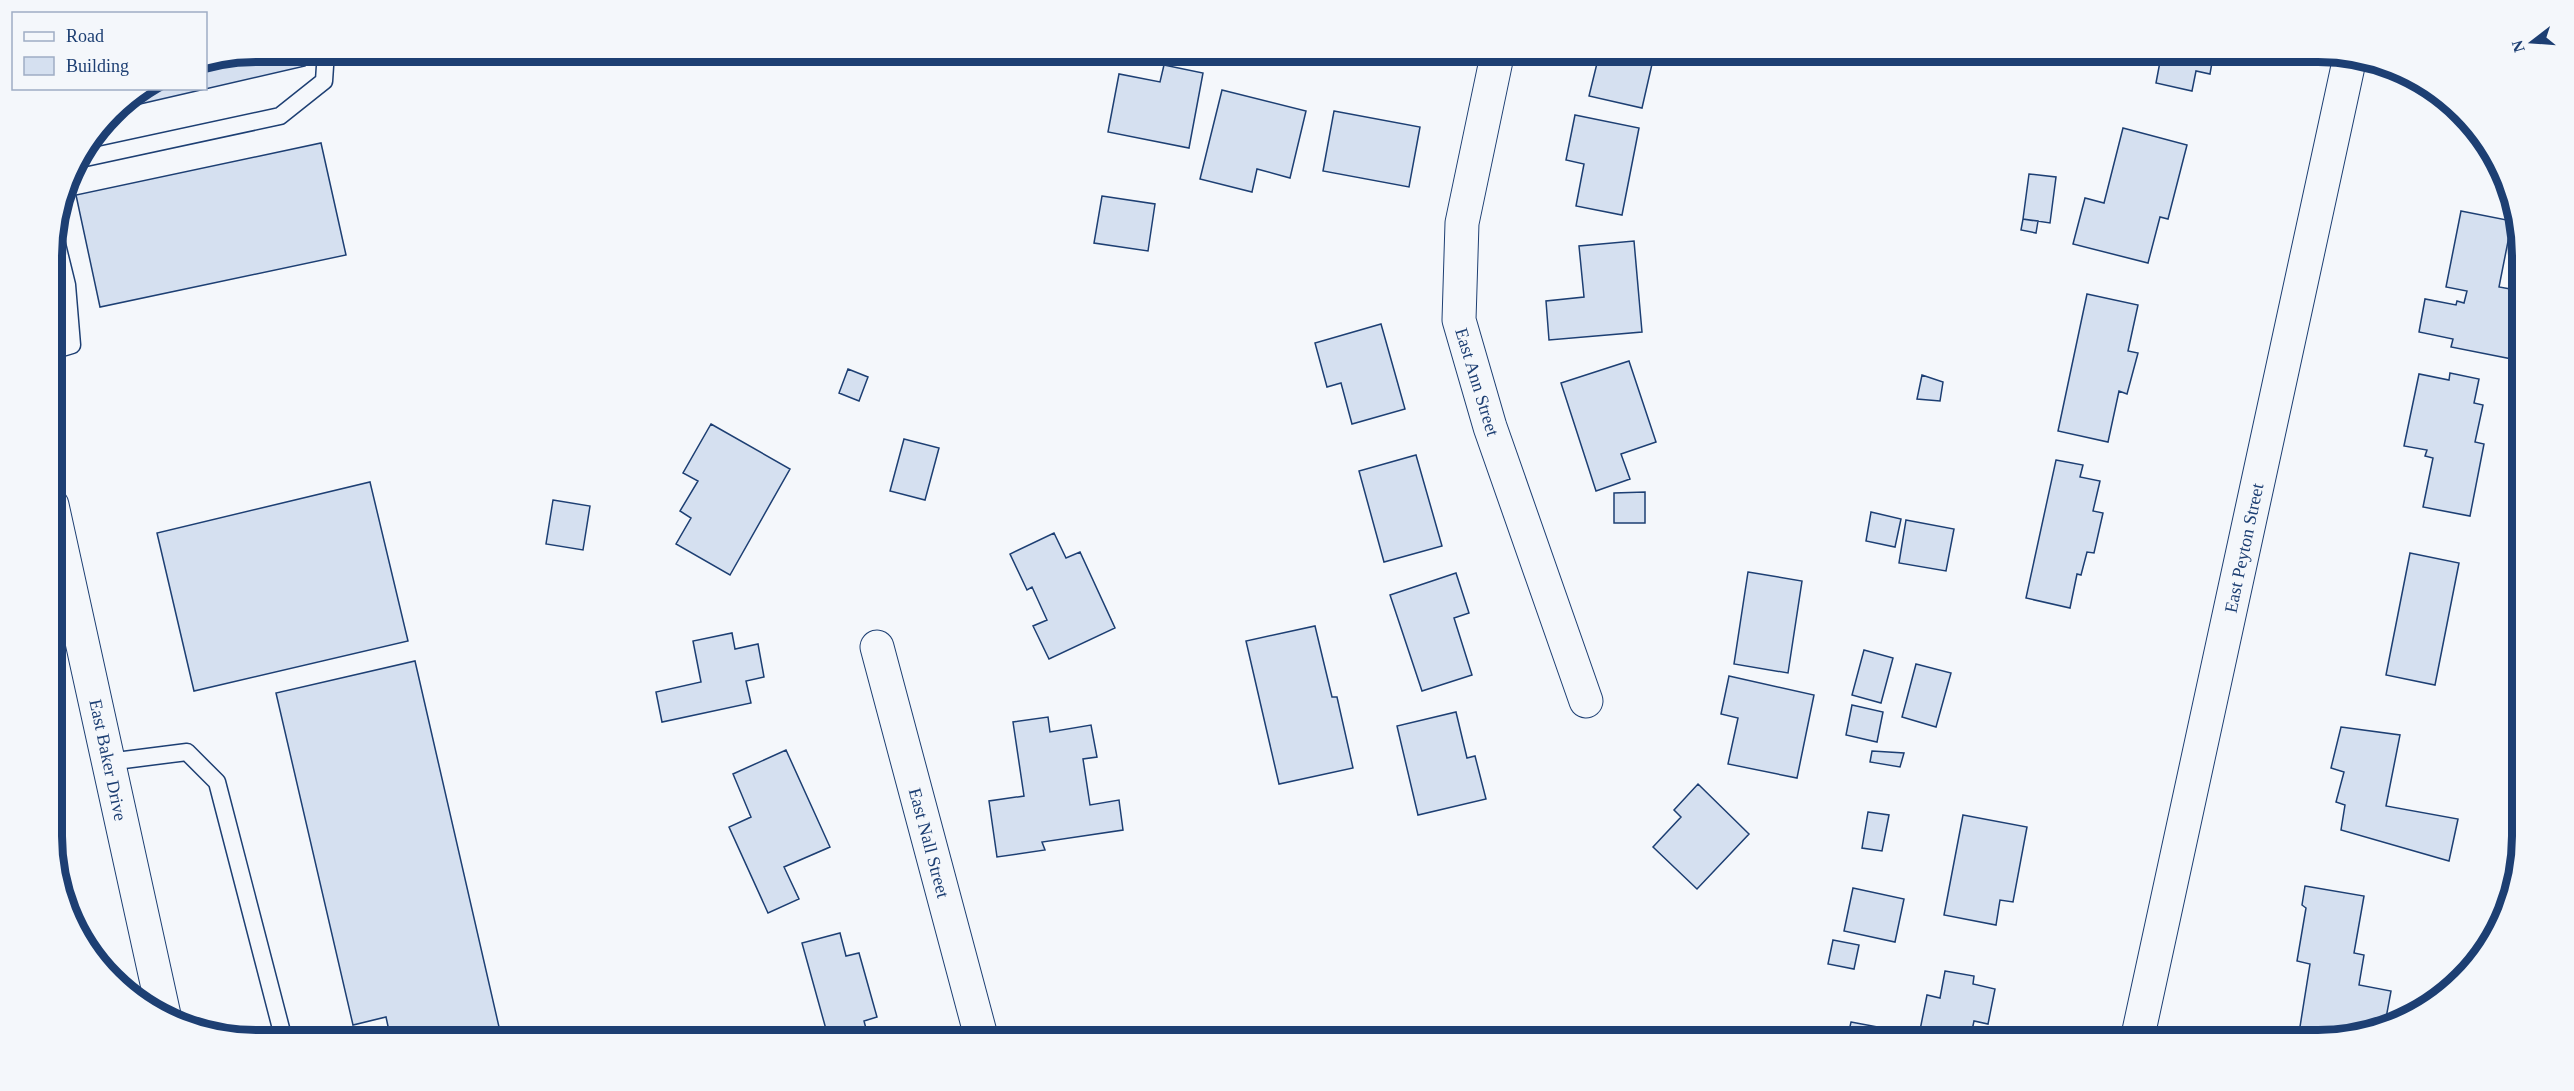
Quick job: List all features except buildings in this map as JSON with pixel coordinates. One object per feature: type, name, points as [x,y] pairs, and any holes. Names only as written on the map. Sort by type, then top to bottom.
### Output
[{"type":"street","name":"East Ann Street","points":[[1495,62],[1462,224],[1459,320],[1490,428],[1586,701]]},
{"type":"street","name":"East Peyton Street","points":[[2139,1029],[2348,64]]},
{"type":"street","name":"East Baker Drive","points":[[62,552],[162,1006]]},
{"type":"street","name":"East Nall Street","points":[[877,647],[979,1030]]},
{"type":"lane","points":[[87,158],[280,116],[324,81],[325,62]]},
{"type":"lane","points":[[62,265],[67,285],[72,345],[62,348]]},
{"type":"lane","points":[[108,762],[187,752],[217,782],[281,1030]]}]
